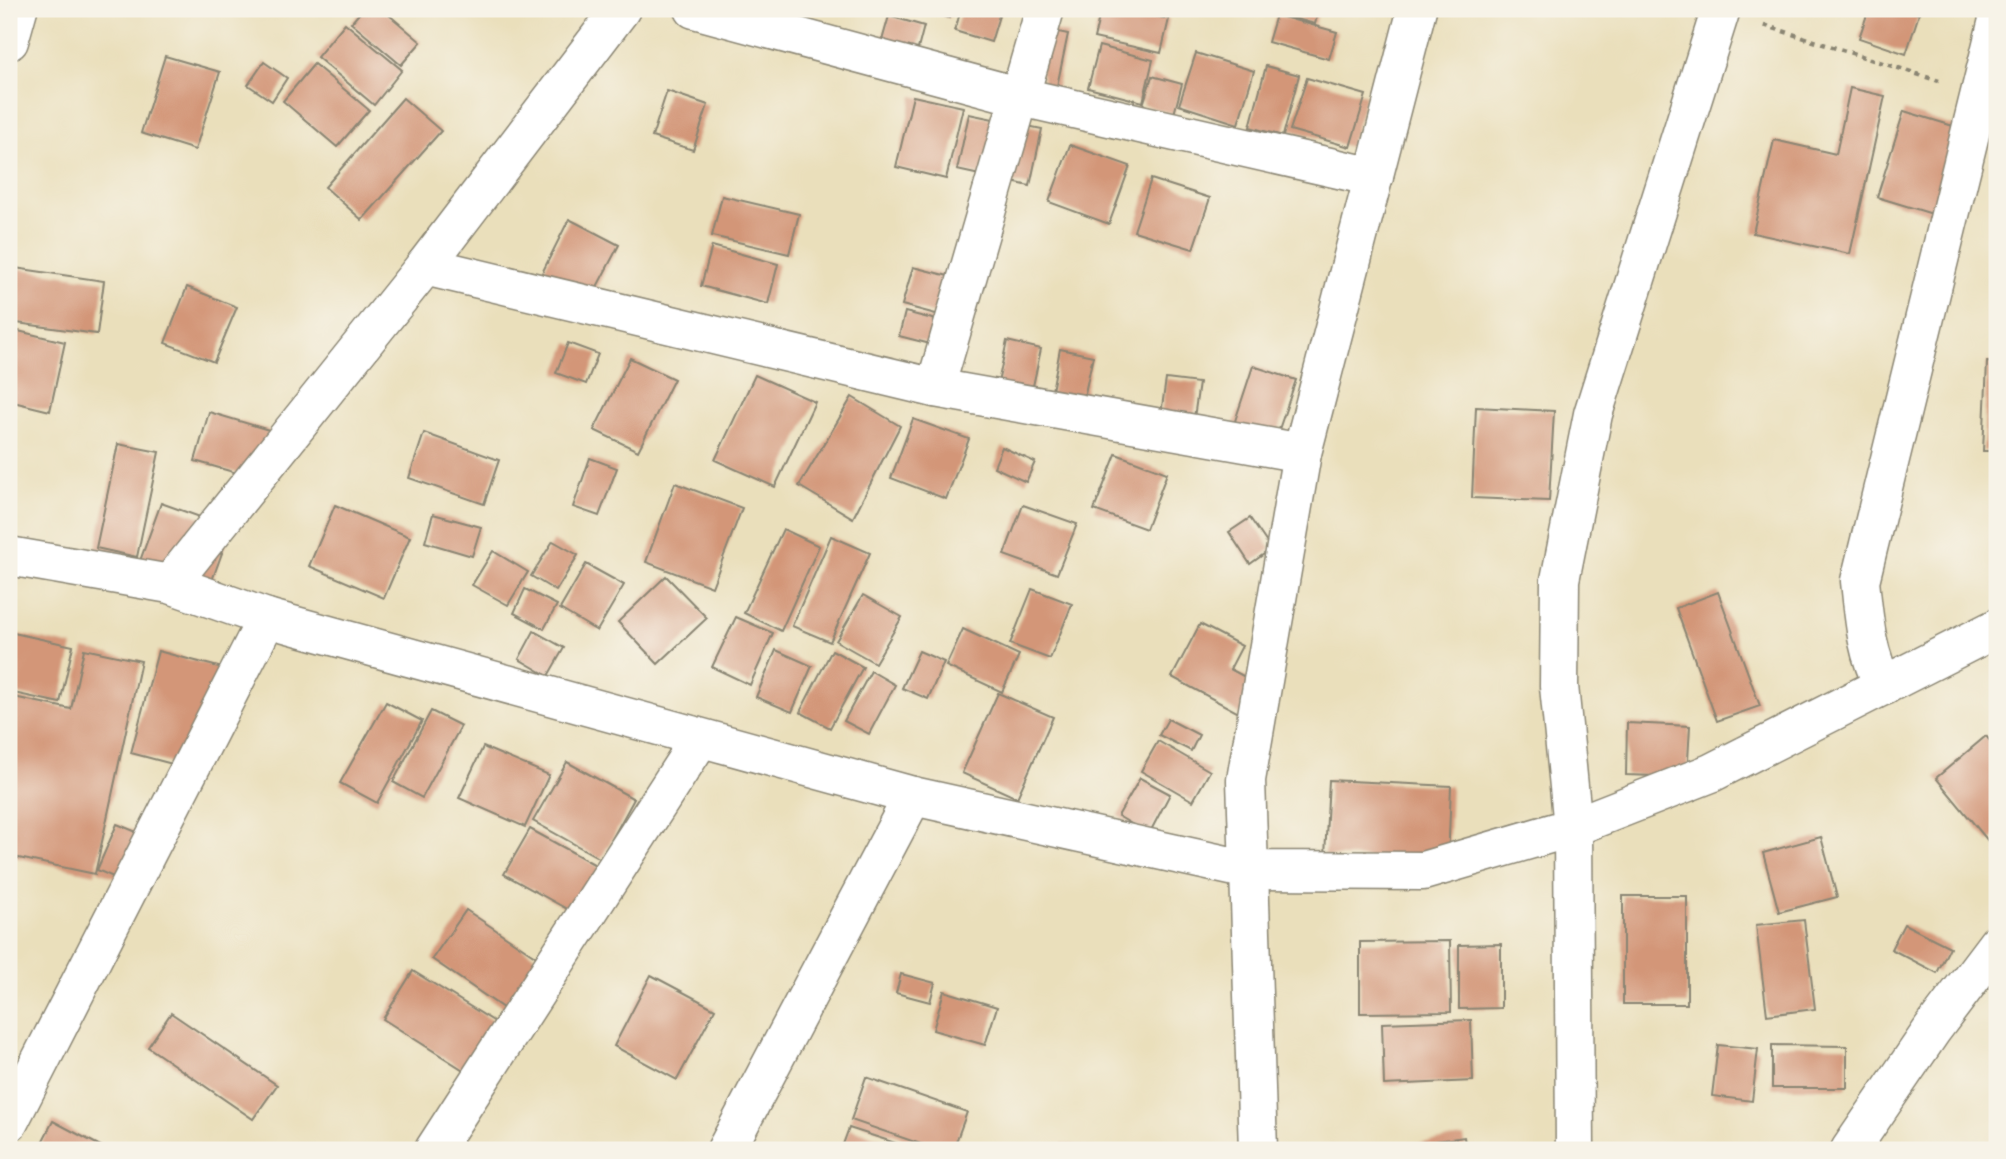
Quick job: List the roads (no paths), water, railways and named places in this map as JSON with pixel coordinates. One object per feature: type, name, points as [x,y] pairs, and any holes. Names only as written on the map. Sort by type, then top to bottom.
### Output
[{"type":"street","points":[[9,41],[18,9]]},
{"type":"street","points":[[170,584],[425,266],[621,9]]},
{"type":"street","points":[[694,9],[1021,97],[1374,177]]},
{"type":"street","points":[[936,388],[1045,9]]},
{"type":"street","points":[[1258,1150],[1246,780],[1302,453],[1417,9]]},
{"type":"street","points":[[1575,1150],[1573,827],[1559,686],[1560,580],[1592,414],[1721,10]]},
{"type":"street","points":[[1884,686],[1872,666],[1865,634],[1860,581],[1997,24]]},
{"type":"street","points":[[425,266],[936,388],[1302,453]]},
{"type":"street","points":[[9,555],[170,584],[267,618],[914,796],[1249,870],[1423,871],[1573,827],[1711,773],[1997,628]]},
{"type":"street","points":[[9,1122],[267,618]]},
{"type":"street","points":[[434,1150],[700,739]]},
{"type":"street","points":[[733,1148],[914,796]]},
{"type":"street","points":[[1850,1150],[1932,1030],[1997,944]]}]
